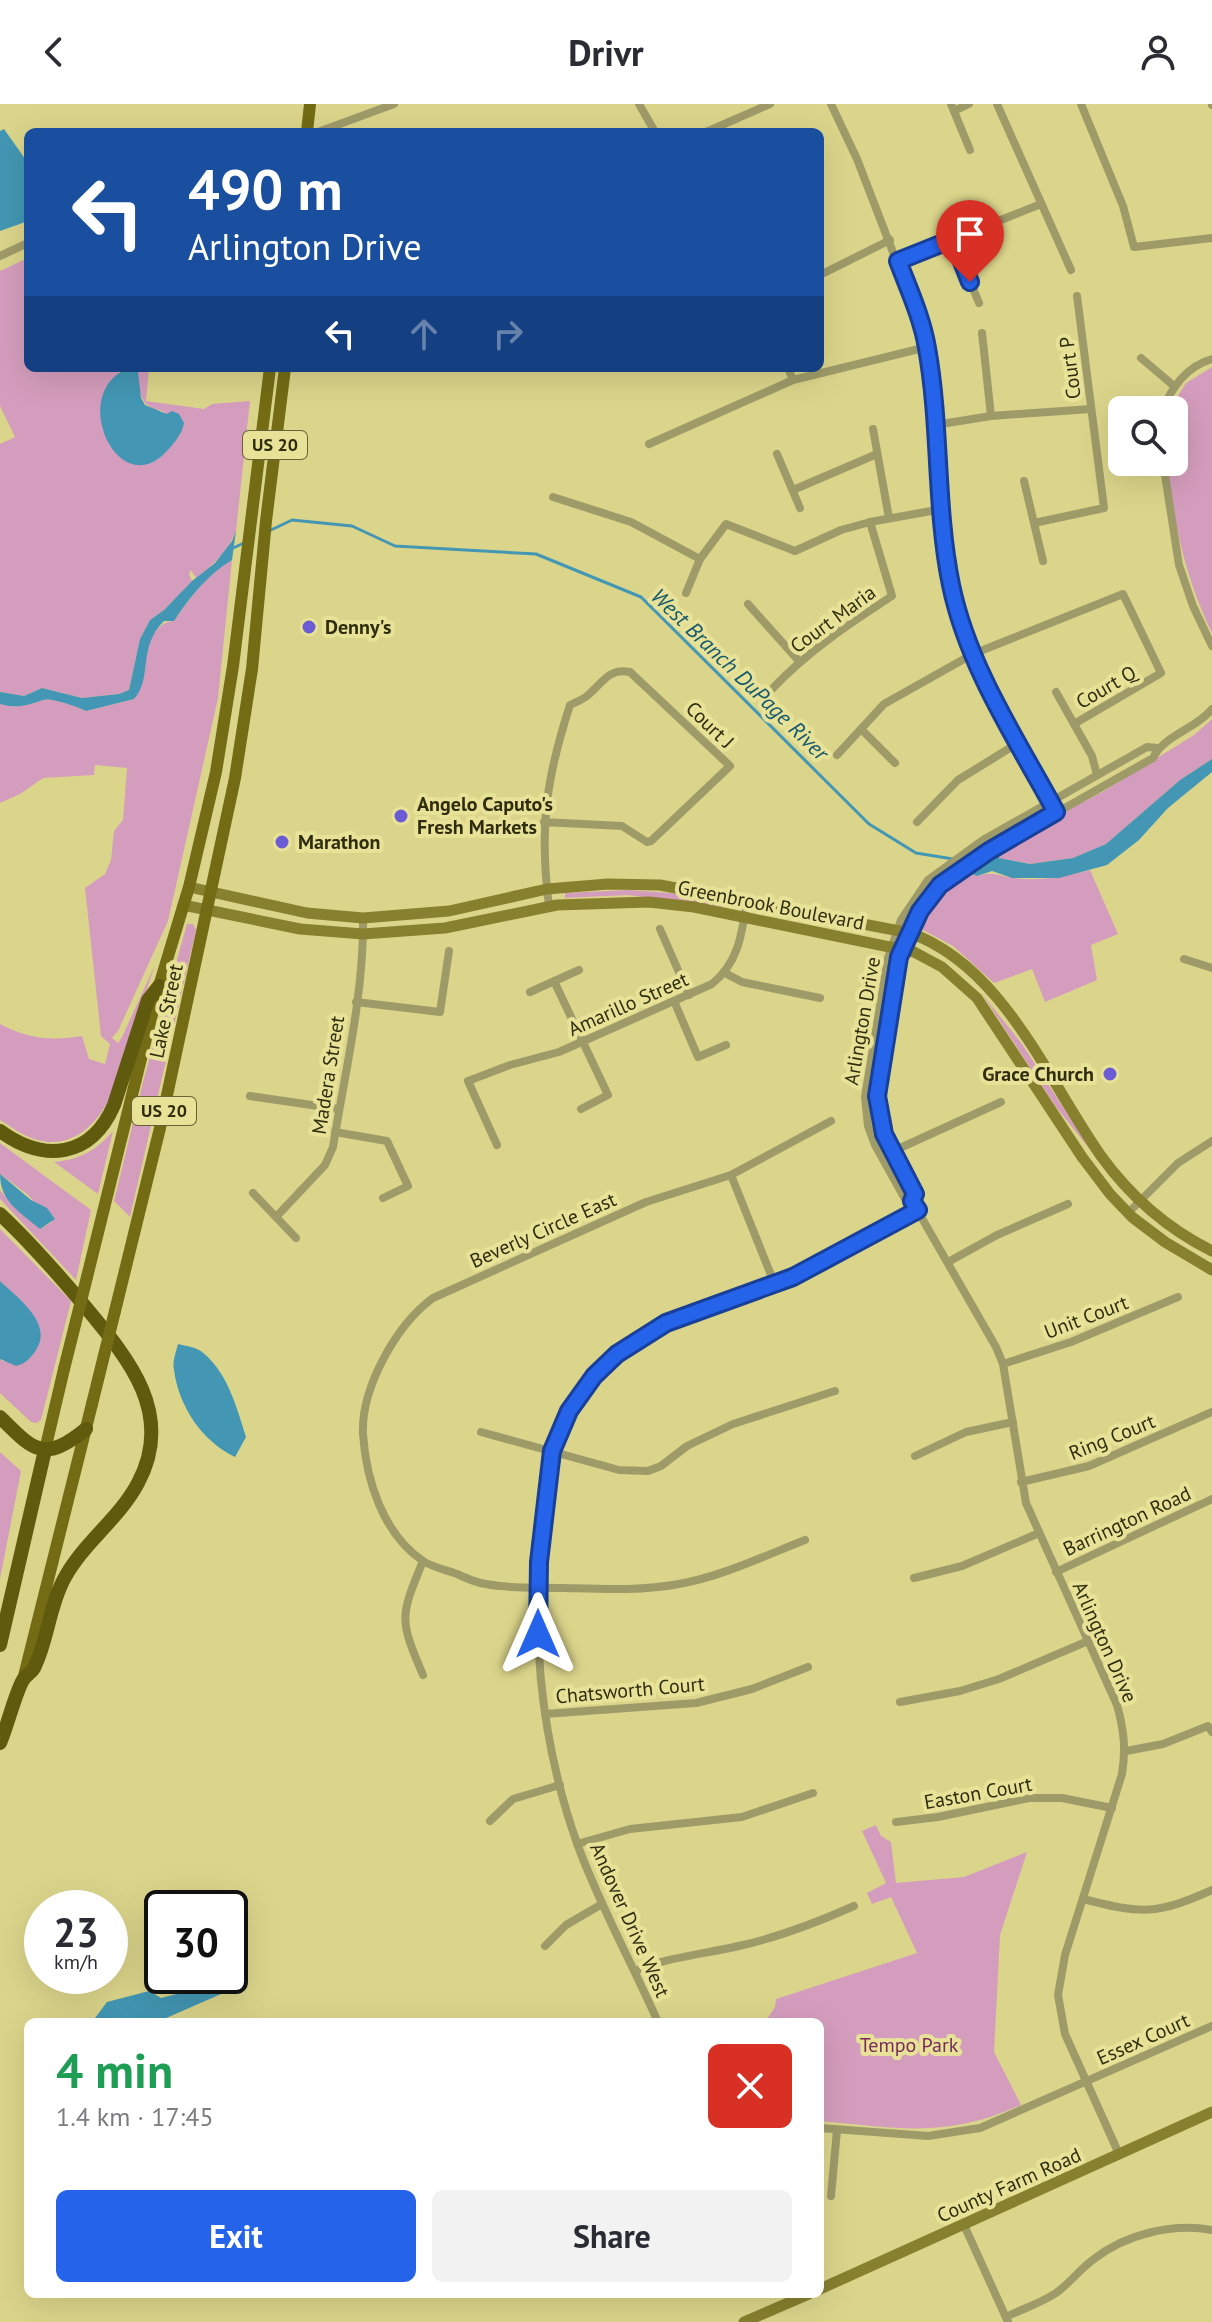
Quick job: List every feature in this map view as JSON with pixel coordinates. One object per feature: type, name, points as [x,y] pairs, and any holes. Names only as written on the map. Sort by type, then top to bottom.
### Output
[{"type":"highway","points":[[0,1131],[25,1146],[56,1152],[85,1143],[98,1132],[114,1105],[148,1000],[159,986]]},
{"type":"highway","points":[[0,1214],[62,1278],[127,1358],[143,1389],[151,1433],[148,1458],[140,1480],[126,1504],[64,1579],[54,1601],[35,1669],[23,1680]]},
{"type":"highway","points":[[0,1417],[30,1447],[45,1450],[73,1440],[86,1429]]},
{"type":"highway","name":"Lake Street","points":[[0,1645],[45,1450]]},
{"type":"highway","name":"Lake Street","points":[[0,1743],[23,1680]]},
{"type":"main road","points":[[307,128],[310,104]]},
{"type":"main road","name":"Lake Street","points":[[45,1450],[159,986],[189,887],[216,772],[249,545],[270,372]]},
{"type":"main road","name":"Lake Street","points":[[23,1680],[160,1128],[235,778],[252,669],[285,372]]},
{"type":"main road","name":"Greenbrook Boulevard","points":[[189,887],[307,913],[363,918],[449,911],[547,889],[608,884],[660,885],[904,931],[947,950],[983,979],[1102,1158],[1140,1200],[1180,1233],[1212,1251]]},
{"type":"main road","name":"Greenbrook Boulevard","points":[[183,905],[300,929],[363,934],[445,928],[549,906],[588,902],[649,902],[898,947],[942,967],[977,998],[1090,1169],[1128,1213],[1165,1242],[1212,1270]]},
{"type":"main road","name":"County Farm Road","points":[[824,2287],[1212,2112]]},
{"type":"main road","points":[[744,2322],[800,2298]]},
{"type":"street","points":[[329,128],[394,104]]},
{"type":"street","points":[[639,104],[653,128]]},
{"type":"street","points":[[831,104],[890,240],[917,310],[927,347],[951,587],[973,654],[1056,812]]},
{"type":"street","points":[[969,104],[952,107],[970,150]]},
{"type":"street","points":[[997,104],[1071,270]]},
{"type":"street","points":[[1081,104],[1123,206],[1134,247],[1212,238]]},
{"type":"street","points":[[715,128],[767,105]]},
{"type":"street","points":[[898,261],[1041,204]]},
{"type":"street","points":[[953,239],[979,303]]},
{"type":"street","points":[[824,273],[890,240]]},
{"type":"street","points":[[0,256],[24,245]]},
{"type":"street","name":"Court P","points":[[1034,523],[1104,508],[1077,296]]},
{"type":"street","points":[[982,333],[991,416]]},
{"type":"street","points":[[649,444],[793,380],[927,347]]},
{"type":"street","points":[[1141,358],[1174,386]]},
{"type":"street","points":[[1169,396],[1189,371],[1212,359]]},
{"type":"street","points":[[790,372],[793,380]]},
{"type":"street","points":[[935,425],[991,416],[1091,409]]},
{"type":"street","points":[[873,429],[889,518]]},
{"type":"street","points":[[777,454],[800,508]]},
{"type":"street","points":[[793,490],[877,454]]},
{"type":"street","points":[[1165,476],[1179,565],[1193,606],[1212,646]]},
{"type":"street","points":[[1024,481],[1043,561]]},
{"type":"street","points":[[553,497],[631,522],[700,559]]},
{"type":"street","points":[[686,593],[700,559],[726,524],[795,551],[841,530],[942,509]]},
{"type":"street","name":"Court Maria","points":[[772,689],[799,661],[831,636],[892,596],[870,522]]},
{"type":"street","name":"Court Q","points":[[973,654],[1123,594],[1161,673],[1074,724]]},
{"type":"street","points":[[748,604],[799,661]]},
{"type":"street","points":[[837,755],[884,704],[973,654]]},
{"type":"street","name":"Court J","points":[[621,670],[630,672],[730,766],[651,841],[647,842],[622,826],[544,822],[551,764],[570,705],[586,697],[610,674],[621,670]]},
{"type":"street","name":"Court Q","points":[[1056,692],[1092,756],[1097,775]]},
{"type":"street","points":[[904,931],[931,895],[956,874],[989,851],[1153,758],[1158,748],[1194,727],[1212,709]]},
{"type":"street","points":[[861,729],[895,763]]},
{"type":"street","points":[[917,822],[958,780],[1018,743]]},
{"type":"street","points":[[904,931],[923,885],[974,847],[1147,747],[1158,748]]},
{"type":"street","points":[[544,822],[549,906]]},
{"type":"street","points":[[747,900],[738,947],[725,973],[742,982],[820,998]]},
{"type":"street","name":"Madera Street","points":[[276,1217],[325,1165],[335,1132],[356,1002],[363,918]]},
{"type":"street","points":[[660,929],[689,995]]},
{"type":"street","name":"Arlington Drive","points":[[904,931],[898,947],[888,958],[865,1089],[868,1126],[881,1157],[905,1199],[912,1201],[918,1210],[996,1347],[1003,1364],[1021,1482],[1039,1533],[1117,1705],[1126,1751],[1112,1808],[1061,1970],[1058,1995],[1065,2034],[1119,2154]]},
{"type":"street","name":"Arlington Drive","points":[[898,947],[877,1096],[884,1134],[915,1194],[912,1201]]},
{"type":"street","points":[[356,1002],[440,1012],[449,951]]},
{"type":"street","points":[[1184,959],[1212,968]]},
{"type":"street","points":[[530,992],[579,970]]},
{"type":"street","name":"Amarillo Street","points":[[497,1145],[468,1081],[510,1065],[559,1052],[689,995],[725,973]]},
{"type":"street","points":[[554,981],[608,1095],[581,1109]]},
{"type":"street","points":[[674,1001],[698,1057],[726,1045]]},
{"type":"street","points":[[250,1096],[339,1109]]},
{"type":"street","points":[[881,1157],[1001,1102]]},
{"type":"street","name":"Beverly Circle East","points":[[423,1561],[398,1536],[379,1506],[364,1447],[363,1422],[367,1396],[391,1348],[414,1315],[441,1294],[646,1202],[731,1175],[831,1121]]},
{"type":"street","points":[[335,1132],[387,1141],[408,1186],[383,1198]]},
{"type":"street","points":[[1128,1213],[1178,1163],[1212,1141]]},
{"type":"street","points":[[731,1175],[775,1285]]},
{"type":"street","points":[[253,1193],[296,1238]]},
{"type":"street","points":[[948,1262],[997,1235],[1068,1204]]},
{"type":"street","name":"Andover Drive West","points":[[656,2018],[577,1844],[560,1785],[545,1714],[539,1656],[538,1587],[552,1451],[580,1393],[617,1354],[646,1333],[677,1318],[775,1285],[918,1210]]},
{"type":"street","name":"Unit Court","points":[[1003,1364],[1071,1342],[1178,1297]]},
{"type":"street","points":[[481,1432],[619,1470],[648,1471],[661,1466],[687,1446],[733,1424],[835,1391]]},
{"type":"street","name":"Ring Court","points":[[1021,1482],[1089,1466],[1212,1412]]},
{"type":"street","points":[[915,1456],[966,1432],[1013,1422]]},
{"type":"street","name":"Barrington Road","points":[[1056,1572],[1212,1499]]},
{"type":"street","points":[[914,1578],[962,1566],[1039,1533]]},
{"type":"street","points":[[423,1675],[411,1647],[404,1617],[405,1605],[423,1561],[482,1584],[645,1589],[722,1573],[805,1540]]},
{"type":"street","points":[[900,1702],[960,1691],[999,1679],[1088,1641]]},
{"type":"street","name":"Chatsworth Court","points":[[545,1714],[696,1703],[752,1689],[808,1667]]},
{"type":"street","points":[[1126,1751],[1163,1744],[1208,1726],[1212,1732]]},
{"type":"street","points":[[490,1821],[513,1799],[560,1785]]},
{"type":"street","points":[[577,1844],[630,1829],[742,1817],[813,1793]]},
{"type":"street","name":"Easton Court","points":[[896,1822],[938,1817],[1029,1798],[1062,1798],[1112,1808]]},
{"type":"street","points":[[1083,1899],[1144,1912],[1174,1907],[1212,1890]]},
{"type":"street","points":[[545,1946],[566,1925],[602,1904]]},
{"type":"street","points":[[635,1971],[669,1958],[772,1938],[854,1906]]},
{"type":"street","name":"Essex Court","points":[[1086,2082],[1212,2026]]},
{"type":"street","points":[[824,2128],[928,2136],[966,2132],[1003,2120],[1086,2082]]},
{"type":"street","points":[[831,2196],[837,2130]]},
{"type":"street","points":[[964,2225],[1007,2319],[1057,2292],[1092,2260],[1135,2238],[1185,2227],[1212,2230]]},
{"type":"green space","points":[[24,260],[24,372],[119,372],[102,427],[111,448],[175,441],[180,435],[163,411],[148,406],[144,401],[134,372],[149,372],[146,401],[204,409],[212,404],[250,401],[236,531],[214,563],[196,578],[191,570],[192,581],[150,620],[140,639],[129,690],[119,694],[82,698],[42,688],[24,696],[0,692],[0,444],[15,437],[0,406],[0,271]]},
{"type":"green space","points":[[1212,367],[1212,633],[1194,591],[1182,550],[1169,476],[1188,476],[1188,396],[1178,396],[1186,383]]},
{"type":"green space","points":[[232,560],[218,698],[168,921],[112,1038],[118,1043],[122,1037],[155,965],[111,1095],[98,1117],[81,1133],[59,1142],[34,1139],[0,1120],[0,1024],[40,1038],[82,1036],[89,1059],[105,1064],[110,1044],[101,1036],[85,888],[105,874],[111,860],[114,831],[123,820],[127,768],[95,765],[94,775],[43,778],[0,803],[0,704],[27,705],[47,699],[86,711],[134,699],[146,651],[156,630],[174,621],[207,579]]},
{"type":"green space","points":[[1212,719],[1212,759],[1180,780],[1106,844],[1073,858],[1030,864],[999,858],[995,849],[1104,791],[1194,735]]},
{"type":"green space","points":[[977,867],[972,874],[977,876],[992,874],[1023,879],[1052,878],[1090,870],[1118,934],[1091,945],[1097,980],[1045,1002],[1032,969],[994,983],[953,946],[923,930],[923,921],[934,898],[960,875],[962,877]]},
{"type":"green space","points":[[628,890],[723,901],[722,907],[628,895],[565,898],[565,893]]},
{"type":"green space","points":[[187,924],[193,924],[196,930],[130,1217],[114,1201]]},
{"type":"green space","points":[[982,994],[1022,1044],[1092,1152],[1056,1107]]},
{"type":"green space","points":[[113,1131],[98,1194],[54,1162],[87,1153]]},
{"type":"green space","points":[[0,1143],[91,1210],[76,1280],[0,1199],[0,1190],[40,1229],[52,1222],[27,1194],[0,1174]]},
{"type":"green space","points":[[0,1229],[71,1301],[41,1420],[37,1423],[31,1422],[0,1393],[0,1359],[4,1362],[29,1310],[0,1281]]},
{"type":"green space","points":[[0,1452],[21,1471],[0,1579]]},
{"type":"green space","name":"Tempo Park","points":[[876,1825],[881,1836],[891,1842],[896,1883],[964,1877],[1027,1852],[1000,1935],[994,2052],[1021,2105],[994,2116],[945,2127],[898,2128],[824,2121],[824,2018],[768,2018],[776,1999],[917,1953],[891,1897],[872,1904],[867,1893],[886,1883],[862,1831]]},
{"type":"water","points":[[4,129],[24,157],[24,222],[0,231],[0,131]]},
{"type":"water","points":[[123,372],[138,372],[141,398],[145,405],[167,414],[172,411],[179,414],[184,423],[179,436],[164,454],[146,464],[130,463],[116,453],[106,437],[101,417],[102,398],[111,380]]},
{"type":"water","points":[[236,531],[232,560],[200,587],[174,621],[164,621],[156,631],[148,652],[143,682],[134,699],[86,711],[47,699],[22,706],[0,704],[0,692],[24,696],[42,688],[82,698],[129,690],[140,639],[150,620],[215,563]]},
{"type":"water","points":[[1212,759],[1212,772],[1168,808],[1139,840],[1107,865],[1059,878],[1012,878],[992,871],[977,876],[972,874],[998,855],[999,858],[1030,864],[1073,858],[1106,844],[1180,780]]},
{"type":"water","points":[[0,1174],[31,1200],[47,1208],[55,1219],[40,1229],[25,1217],[7,1199]]},
{"type":"water","points":[[0,1281],[24,1303],[40,1330],[40,1340],[34,1353],[16,1366],[0,1359]]},
{"type":"water","points":[[178,1344],[202,1352],[225,1380],[246,1437],[235,1457],[212,1442],[187,1410],[174,1367]]},
{"type":"water","points":[[144,1992],[161,1998],[176,1994],[221,1994],[166,2018],[95,2018],[107,2002]]},
{"type":"waterway","name":"West Branch DuPage River","points":[[271,530],[292,520],[352,526],[395,546],[536,554],[641,597],[869,824],[916,853],[953,859]]},
{"type":"waterway","name":"West Branch DuPage River","points":[[231,549],[246,542]]},
{"type":"place","name":"Denny's","points":[[309,627]]},
{"type":"place","name":"Angelo Caputo's Fresh Markets","points":[[401,816]]},
{"type":"place","name":"Marathon","points":[[282,842]]},
{"type":"place","name":"Grace Church","points":[[1110,1074]]},
{"type":"route","points":[[538,1634],[539,1562],[552,1451],[569,1411],[594,1376],[635,1340],[666,1323],[793,1277],[918,1210],[912,1201],[915,1194],[884,1134],[877,1096],[899,957],[920,911],[940,885],[989,851],[1056,812],[986,683],[960,620],[946,555],[927,347],[898,261],[953,239],[970,282]]}]
